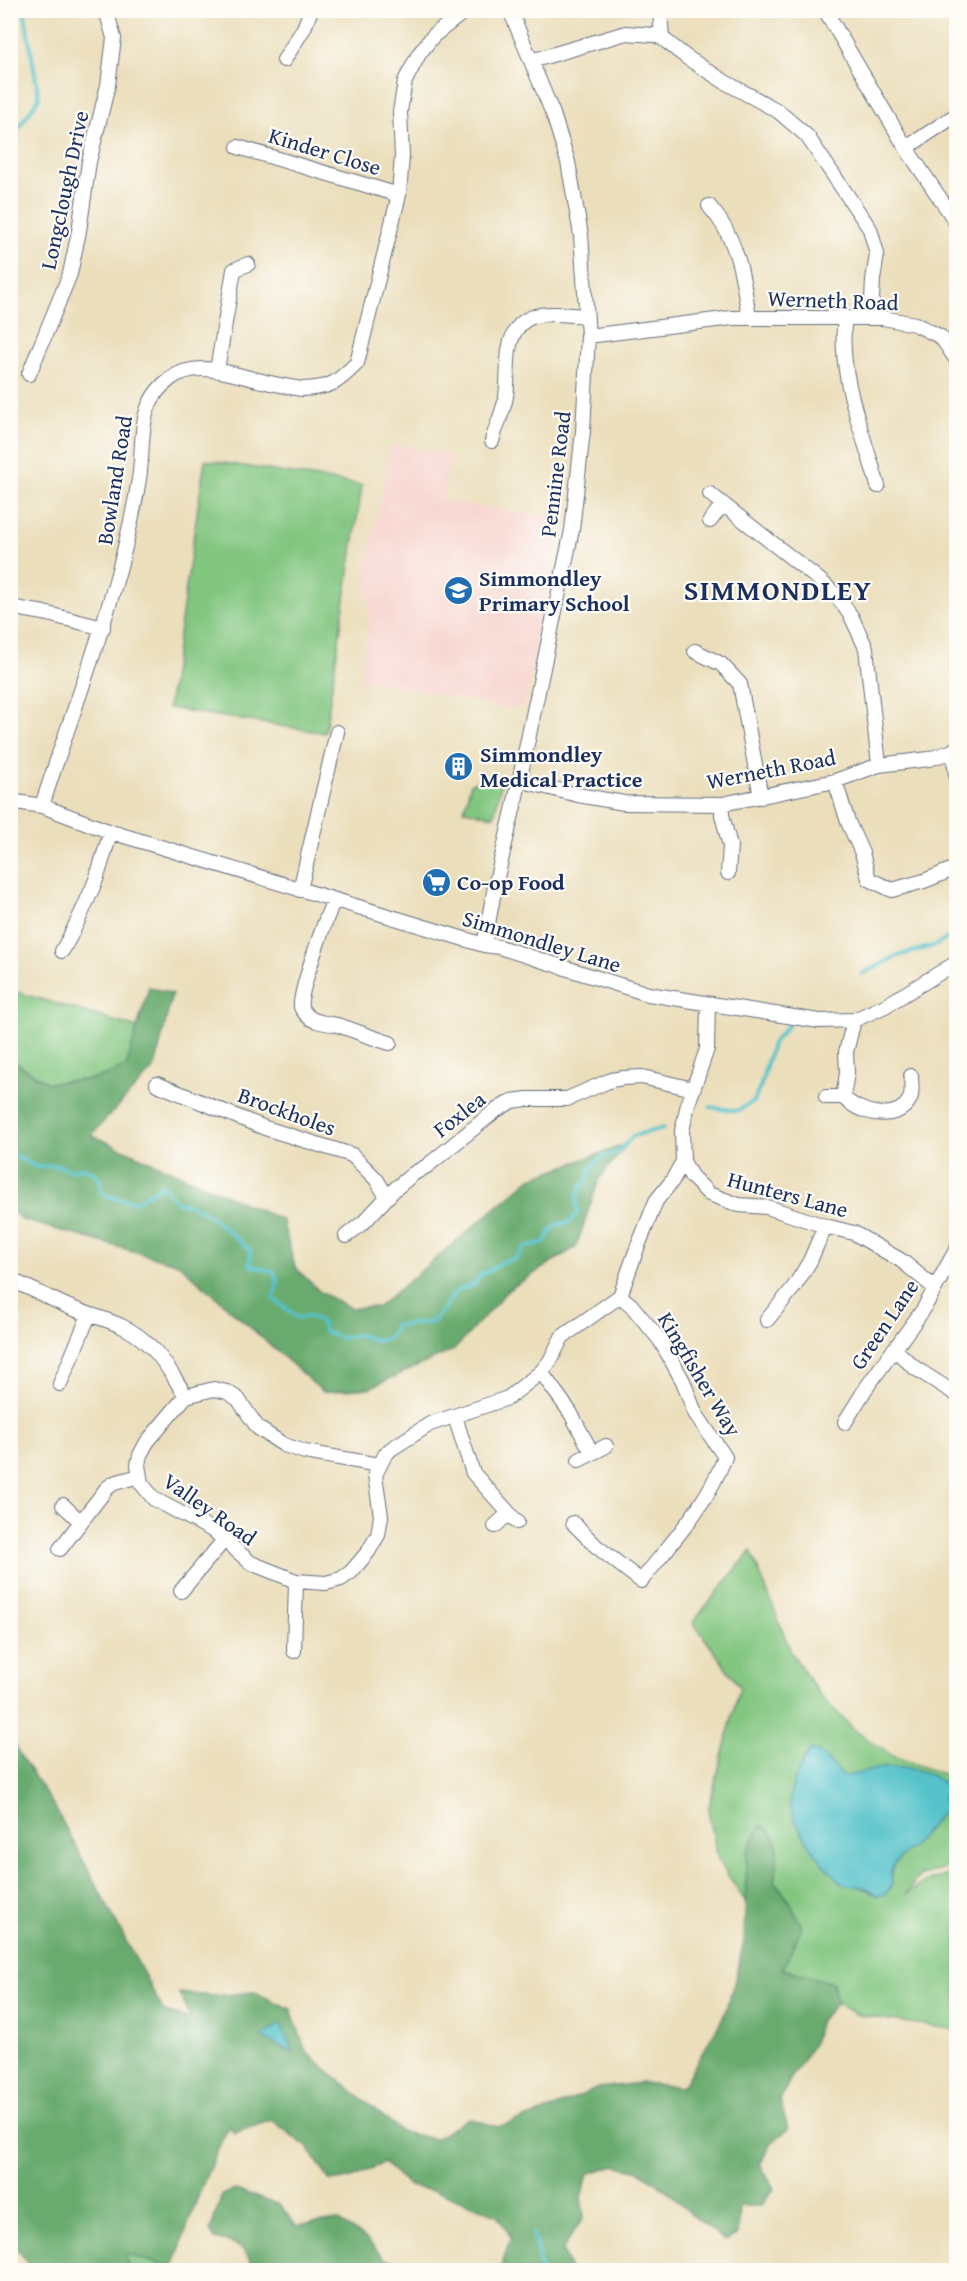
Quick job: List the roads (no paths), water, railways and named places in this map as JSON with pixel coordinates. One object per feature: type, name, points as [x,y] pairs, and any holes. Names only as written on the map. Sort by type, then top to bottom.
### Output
[{"type":"street","name":"Longclough Drive","points":[[29,374],[70,274],[80,231],[89,162],[108,85],[112,57],[114,38],[106,10]]},
{"type":"street","points":[[284,60],[304,28],[311,10]]},
{"type":"street","name":"Bowland Road","points":[[42,806],[103,628],[128,542],[140,476],[143,417],[154,394],[170,379],[189,371],[203,369],[218,370],[302,389],[318,388],[339,381],[357,363],[399,195],[402,156],[399,112],[405,81],[419,54],[433,36],[466,10]]},
{"type":"street","name":"Pennine Road","points":[[484,945],[572,530],[583,431],[588,336],[581,235],[568,162],[553,114],[510,10]]},
{"type":"street","points":[[660,10],[662,38]]},
{"type":"street","points":[[825,10],[906,148],[957,222]]},
{"type":"street","points":[[531,61],[626,33],[654,35],[662,38],[715,76],[778,111],[807,136],[870,229],[877,254],[871,318]]},
{"type":"street","points":[[906,148],[957,115]]},
{"type":"street","name":"Kinder Close","points":[[238,147],[399,195]]},
{"type":"street","points":[[709,206],[721,219],[741,264],[749,318]]},
{"type":"street","points":[[218,370],[234,270],[248,264]]},
{"type":"street","points":[[492,441],[505,398],[509,350],[513,332],[520,322],[535,315],[587,316]]},
{"type":"street","points":[[845,317],[843,348],[846,373],[878,486]]},
{"type":"street","name":"Werneth Road","points":[[588,336],[749,318],[871,318],[915,324],[941,338],[957,359]]},
{"type":"street","points":[[710,494],[817,578],[837,596],[851,616],[866,648],[879,765]]},
{"type":"street","points":[[710,521],[723,504]]},
{"type":"street","points":[[10,607],[103,628]]},
{"type":"street","points":[[694,651],[721,664],[740,684],[760,797]]},
{"type":"street","points":[[300,890],[337,732]]},
{"type":"street","points":[[955,750],[957,775]]},
{"type":"street","name":"Werneth Road","points":[[519,780],[578,795],[624,802],[722,804],[836,781],[879,765],[929,759],[955,750]]},
{"type":"street","points":[[836,781],[869,879],[892,890],[957,868]]},
{"type":"street","name":"Simmondley Lane","points":[[10,801],[42,806],[111,832],[484,945],[499,947],[648,994],[819,1021],[854,1020],[885,1006],[957,963]]},
{"type":"street","points":[[722,804],[722,815],[730,846],[728,873]]},
{"type":"street","points":[[62,951],[74,931],[96,880],[111,832]]},
{"type":"street","points":[[334,900],[324,921],[301,994],[301,1006],[308,1017],[318,1022],[337,1025],[390,1044]]},
{"type":"street","points":[[10,1280],[89,1315],[106,1318],[131,1330],[152,1348],[186,1396],[214,1389],[227,1392],[238,1399],[258,1428],[284,1445],[305,1452],[379,1465],[391,1449],[430,1424],[508,1398],[541,1372],[550,1361],[562,1337],[620,1296],[657,1202],[683,1161],[682,1131],[707,1049],[708,1004]]},
{"type":"street","points":[[843,1097],[847,1073],[846,1052],[854,1020]]},
{"type":"street","points":[[826,1097],[843,1097],[849,1103],[874,1112],[896,1113],[912,1097],[911,1076]]},
{"type":"street","name":"Foxlea","points":[[346,1236],[364,1222],[387,1197],[495,1111],[512,1101],[567,1099],[611,1080],[623,1078],[642,1077],[693,1089]]},
{"type":"street","name":"Brockholes","points":[[157,1084],[265,1128],[352,1155],[372,1174],[387,1197]]},
{"type":"street","name":"Hunters Lane","points":[[683,1161],[691,1176],[709,1194],[739,1205],[767,1207],[854,1233],[902,1261],[935,1288]]},
{"type":"street","points":[[767,1320],[794,1287],[810,1261],[825,1226]]},
{"type":"street","name":"Green Lane","points":[[845,1422],[866,1388],[923,1310],[957,1250]]},
{"type":"street","name":"Kingfisher Way","points":[[573,1523],[596,1546],[640,1581],[700,1507],[718,1476],[725,1457],[695,1413],[683,1381],[660,1340],[632,1305],[620,1296]]},
{"type":"street","points":[[60,1384],[89,1315]]},
{"type":"street","points":[[894,1350],[915,1368],[957,1394]]},
{"type":"street","points":[[541,1372],[570,1412],[592,1453]]},
{"type":"street","name":"Valley Road","points":[[186,1396],[144,1449],[138,1465],[141,1483],[154,1499],[225,1539],[251,1563],[296,1581],[326,1583],[341,1579],[351,1572],[368,1552],[378,1535],[381,1516],[375,1475],[379,1465]]},
{"type":"street","points":[[455,1417],[473,1473],[513,1518],[495,1526]]},
{"type":"street","points":[[579,1460],[606,1446]]},
{"type":"street","points":[[60,1549],[107,1488],[114,1483],[139,1476]]},
{"type":"street","points":[[63,1504],[81,1522]]},
{"type":"street","points":[[181,1591],[225,1539]]},
{"type":"street","points":[[294,1651],[296,1581]]},
{"type":"water","points":[[811,1750],[824,1757],[844,1776],[882,1768],[909,1769],[926,1773],[948,1788],[943,1798],[945,1805],[956,1811],[952,1816],[941,1813],[915,1844],[894,1864],[891,1871],[892,1886],[886,1893],[878,1896],[863,1887],[847,1885],[840,1881],[819,1858],[799,1828],[791,1810],[792,1787]]},
{"type":"water","points":[[280,2024],[294,2053],[261,2037]]},
{"type":"waterway","points":[[10,136],[13,136],[39,98],[24,10]]},
{"type":"waterway","points":[[862,974],[897,956],[936,945],[956,933]]},
{"type":"waterway","points":[[710,1107],[737,1111],[754,1101],[761,1085],[772,1044],[789,1024]]},
{"type":"waterway","points":[[10,1153],[36,1167],[56,1165],[71,1170],[84,1168],[93,1172],[99,1179],[101,1192],[106,1196],[135,1202],[163,1186],[178,1203],[187,1204],[206,1214],[250,1250],[250,1265],[274,1272],[278,1282],[273,1298],[298,1318],[309,1316],[322,1323],[324,1331],[340,1338],[358,1335],[379,1341],[390,1337],[395,1326],[433,1322],[460,1289],[474,1285],[481,1274],[490,1271],[500,1263],[516,1258],[525,1247],[545,1242],[554,1228],[570,1222],[577,1214],[577,1197],[581,1187],[587,1181],[592,1166],[602,1157],[617,1153],[633,1136],[663,1128]]},
{"type":"waterway","points":[[533,2234],[541,2270]]},
{"type":"place","name":"Simmondley Primary School","points":[[458,591]]},
{"type":"place","name":"Simmondley Medical Practice","points":[[459,767]]},
{"type":"place","name":"Co-op Food","points":[[436,882]]},
{"type":"district","name":"SIMMONDLEY","points":[[778,590]]}]
